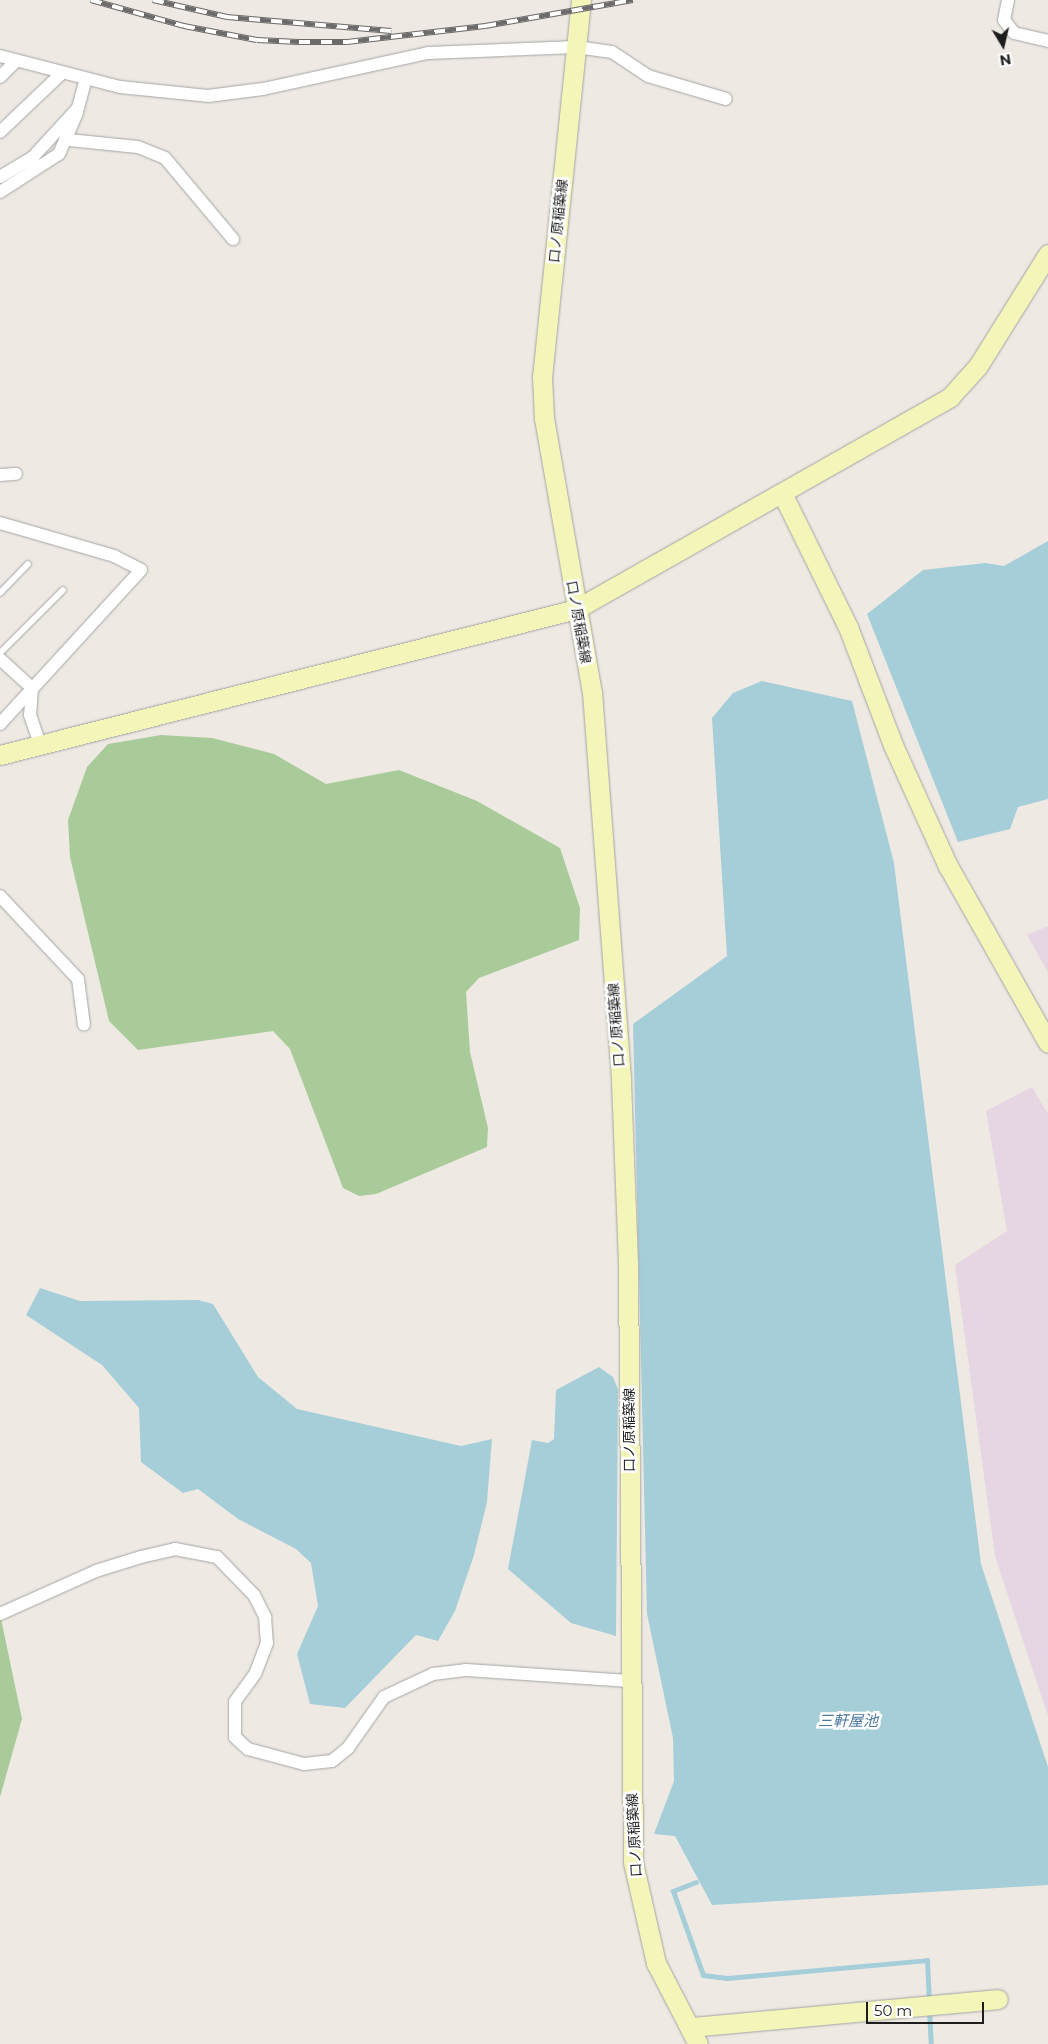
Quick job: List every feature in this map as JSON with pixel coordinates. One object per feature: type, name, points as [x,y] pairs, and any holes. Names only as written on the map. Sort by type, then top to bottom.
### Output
[{"type":"street","name":"口ノ原稲築線","points":[[581,0],[542,376],[576,609],[592,692],[620,1081],[628,1264],[633,1862],[640,1905],[656,1963],[694,2036]]},
{"type":"street","points":[[1008,0],[1004,20],[1014,33],[1048,41]]},
{"type":"street","points":[[0,56],[85,81],[150,93],[208,96],[263,89],[428,53],[576,47],[612,52],[648,76],[726,99]]},
{"type":"street","points":[[0,77],[16,61]]},
{"type":"street","points":[[0,132],[61,74]]},
{"type":"street","points":[[0,192],[43,168],[68,140],[85,81]]},
{"type":"street","points":[[0,176],[33,157],[78,108]]},
{"type":"street","points":[[68,140],[138,147],[165,158],[233,239]]},
{"type":"street","points":[[0,755],[41,748],[576,609],[950,397],[978,366],[1048,254]]},
{"type":"street","points":[[0,475],[16,474]]},
{"type":"street","points":[[782,493],[848,627],[893,746],[948,866],[1048,1043]]},
{"type":"street","points":[[0,523],[114,556],[141,570],[0,724]]},
{"type":"street","points":[[0,659],[32,688]]},
{"type":"street","points":[[32,688],[30,715],[41,748]]},
{"type":"street","points":[[0,896],[78,979],[84,1025]]},
{"type":"street","points":[[0,1614],[96,1571],[141,1557],[175,1549],[216,1558],[254,1595],[264,1617],[266,1634],[255,1674],[235,1702],[235,1738],[248,1749],[304,1764],[332,1761],[348,1748],[384,1697],[433,1674],[465,1670],[630,1681]]},
{"type":"street","points":[[694,2036],[998,1999]]},
{"type":"lane","points":[[0,593],[28,564]]},
{"type":"lane","points":[[0,653],[63,590]]},
{"type":"shaded area","points":[[1048,926],[1048,972],[1027,935]]},
{"type":"shaded area","points":[[1032,1087],[1048,1114],[1048,1716],[995,1556],[955,1265],[1007,1231],[986,1111]]},
{"type":"green space","points":[[161,735],[212,738],[274,754],[326,784],[399,770],[477,801],[560,848],[580,908],[579,940],[479,978],[466,992],[470,1052],[488,1128],[487,1147],[376,1194],[359,1196],[343,1188],[290,1049],[273,1031],[138,1050],[109,1021],[70,857],[68,820],[87,767],[108,744]]},
{"type":"green space","points":[[0,1614],[22,1719],[0,1797]]},
{"type":"water","points":[[1048,541],[1048,799],[1018,807],[1010,829],[958,842],[867,614],[923,570],[985,563],[1004,566]]},
{"type":"water","name":"三軒屋池","points":[[762,681],[852,701],[894,863],[981,1564],[1048,1767],[1048,1885],[712,1905],[675,1836],[654,1834],[674,1781],[673,1738],[647,1614],[633,1024],[727,956],[712,718],[733,693]]},
{"type":"water","points":[[40,1288],[80,1301],[198,1300],[213,1304],[258,1377],[297,1409],[461,1446],[492,1439],[487,1502],[474,1555],[455,1611],[438,1641],[416,1635],[345,1708],[310,1704],[297,1654],[318,1606],[311,1563],[296,1549],[238,1519],[198,1489],[183,1493],[141,1462],[139,1408],[102,1365],[26,1315]]},
{"type":"water","points":[[599,1367],[613,1377],[618,1389],[616,1636],[571,1623],[508,1569],[532,1440],[548,1443],[554,1439],[556,1390]]},
{"type":"waterway","points":[[696,1882],[673,1891],[703,1975],[727,1978],[927,1960],[929,2002]]},
{"type":"waterway","points":[[929,2010],[931,2044]]},
{"type":"railway","points":[[91,0],[184,26],[257,40],[299,42],[347,42],[485,26],[633,0]]},
{"type":"railway","points":[[153,0],[227,17],[391,31]]}]
